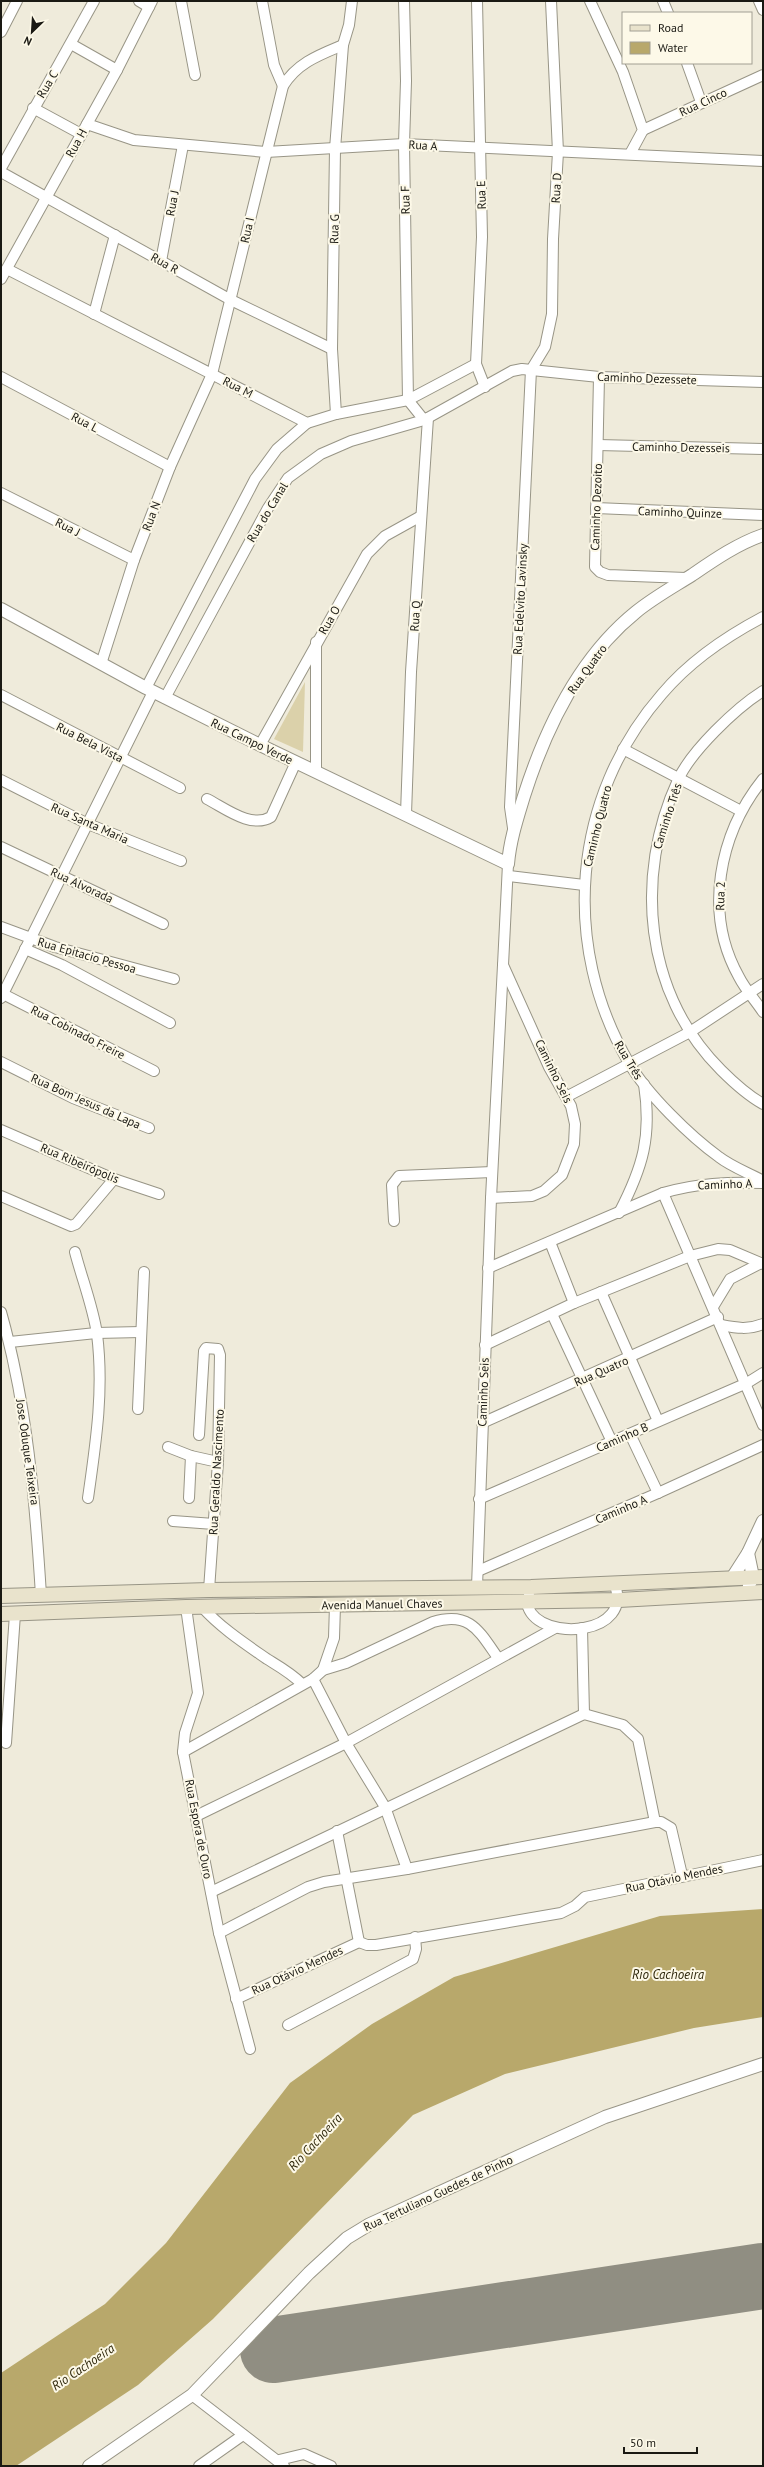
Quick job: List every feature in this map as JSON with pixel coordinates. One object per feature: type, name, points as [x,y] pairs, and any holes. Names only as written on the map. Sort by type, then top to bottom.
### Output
[{"type":"main road","name":"Avenida Manuel Chaves","points":[[1,1596],[209,1590],[531,1587],[758,1577]]},
{"type":"main road","name":"Avenida Manuel Chaves","points":[[8,1614],[202,1607],[619,1600],[763,1592]]},
{"type":"street","points":[[1,32],[17,1]]},
{"type":"street","name":"Rua C","points":[[1,168],[33,108],[71,44],[94,1]]},
{"type":"street","points":[[139,1],[150,4]]},
{"type":"street","points":[[181,1],[195,75]]},
{"type":"street","points":[[262,1],[274,64],[283,86]]},
{"type":"street","points":[[283,86],[292,73],[304,64],[343,45],[349,25],[352,1]]},
{"type":"street","name":"Rua F","points":[[404,1],[406,81],[404,144],[408,400]]},
{"type":"street","name":"Rua E","points":[[477,1],[482,237],[476,364],[485,387]]},
{"type":"street","name":"Rua D","points":[[531,370],[545,347],[552,314],[553,239],[558,152],[551,1]]},
{"type":"street","points":[[590,1],[622,72],[643,130],[630,154]]},
{"type":"street","points":[[663,1],[668,12]]},
{"type":"street","points":[[759,1],[763,10]]},
{"type":"street","name":"Rua H","points":[[1,279],[45,197],[117,70],[150,4]]},
{"type":"street","points":[[71,44],[117,70]]},
{"type":"street","name":"Rua G","points":[[336,414],[332,350],[335,149],[343,45]]},
{"type":"street","points":[[687,64],[701,102]]},
{"type":"street","name":"Rua Cinco","points":[[643,130],[701,102],[763,75]]},
{"type":"street","name":"Rua I","points":[[212,374],[283,86]]},
{"type":"street","points":[[33,108],[81,134]]},
{"type":"street","name":"Rua A","points":[[87,124],[134,140],[266,152],[404,144],[763,161]]},
{"type":"street","name":"Rua J","points":[[161,261],[183,145]]},
{"type":"street","name":"Rua R","points":[[1,172],[231,300],[332,350]]},
{"type":"street","points":[[94,314],[115,235]]},
{"type":"street","name":"Rua M","points":[[7,269],[307,423]]},
{"type":"street","points":[[307,423],[336,414],[408,400],[476,364]]},
{"type":"street","name":"Caminho Dezessete","points":[[485,387],[512,371],[522,369],[599,377],[763,382]]},
{"type":"street","name":"Rua Edelvito Lavinsky","points":[[513,828],[510,807],[531,370]]},
{"type":"street","name":"Rua N","points":[[101,664],[134,560],[170,467],[212,374]]},
{"type":"street","name":"Rua L","points":[[1,377],[170,467]]},
{"type":"street","name":"Caminho Dezoito","points":[[599,377],[596,508],[593,562],[600,572],[618,576],[686,578]]},
{"type":"street","name":"Rua do Canal","points":[[165,698],[268,508],[288,478],[311,459],[334,448],[426,419],[485,387]]},
{"type":"street","points":[[408,400],[426,419]]},
{"type":"street","name":"Rua Q","points":[[406,814],[411,672],[426,419]]},
{"type":"street","name":"Rua do Canal","points":[[2,995],[88,824],[149,690],[255,480],[277,449],[307,423]]},
{"type":"street","name":"Caminho Dezesseis","points":[[598,445],[763,449]]},
{"type":"street","name":"Rua J","points":[[1,493],[134,560]]},
{"type":"street","name":"Caminho Quinze","points":[[596,508],[763,515]]},
{"type":"street","name":"Rua O","points":[[260,745],[316,642],[367,554],[386,536],[421,516]]},
{"type":"street","name":"Rua Quatro","points":[[509,870],[513,828],[536,759],[554,718],[577,680],[605,644],[636,612],[686,578],[748,540],[763,535]]},
{"type":"street","name":"Rua Campo Verde","points":[[1,609],[149,690],[260,745],[406,814],[509,870]]},
{"type":"street","name":"Caminho Quatro","points":[[584,885],[587,856],[605,785],[623,749],[662,694],[717,645],[763,617]]},
{"type":"street","points":[[316,642],[316,771]]},
{"type":"street","name":"Caminho Três","points":[[763,690],[731,715],[711,736],[678,778],[658,837],[653,865],[651,909],[656,952],[664,980],[676,1007],[690,1032],[707,1056],[730,1078],[763,1104]]},
{"type":"street","name":"Rua Bela Vista","points":[[1,695],[180,788]]},
{"type":"street","points":[[623,749],[741,810]]},
{"type":"street","points":[[207,799],[244,819],[265,821],[271,817],[296,762]]},
{"type":"street","name":"Rua 2","points":[[763,779],[741,810],[724,854],[719,888],[719,917],[723,938],[730,958],[739,978],[763,1012]]},
{"type":"street","name":"Rua Santa Maria","points":[[1,780],[88,824],[181,861]]},
{"type":"street","name":"Rua Alvorada","points":[[1,847],[163,924]]},
{"type":"street","points":[[509,870],[584,885]]},
{"type":"street","name":"Caminho Seis","points":[[477,1587],[492,1172],[509,870]]},
{"type":"street","name":"Rua Três","points":[[584,885],[584,927],[590,965],[614,1034],[629,1064],[644,1084],[700,1142],[721,1158],[763,1182]]},
{"type":"street","name":"Rua Epitacio Pessoa","points":[[1,927],[30,939],[174,979]]},
{"type":"street","points":[[25,949],[62,965],[170,1023]]},
{"type":"street","name":"Caminho Seis","points":[[491,1198],[532,1196],[554,1184],[562,1175],[574,1144],[575,1124],[571,1106],[549,1067],[503,965]]},
{"type":"street","points":[[566,1097],[690,1032],[763,984]]},
{"type":"street","name":"Rua Cobinado Freire","points":[[2,995],[154,1071]]},
{"type":"street","name":"Rua Bom Jesus da Lapa","points":[[1,1062],[73,1098],[149,1128]]},
{"type":"street","points":[[619,1213],[640,1168],[646,1143],[648,1114],[644,1084]]},
{"type":"street","name":"Rua Ribeirópolis","points":[[1,1130],[114,1178],[159,1194]]},
{"type":"street","points":[[394,1221],[392,1185],[399,1176],[492,1172]]},
{"type":"street","points":[[1,1196],[66,1225],[74,1225],[114,1178]]},
{"type":"street","name":"Caminho A","points":[[488,1268],[663,1193],[689,1185],[715,1182],[763,1182]]},
{"type":"street","points":[[663,1193],[747,1383],[763,1425]]},
{"type":"street","points":[[550,1242],[574,1303]]},
{"type":"street","points":[[485,1345],[574,1303],[690,1256],[718,1249],[730,1250],[762,1263]]},
{"type":"street","points":[[75,1252],[96,1333],[101,1385],[100,1405],[88,1498]]},
{"type":"street","points":[[713,1306],[730,1279],[762,1263]]},
{"type":"street","points":[[138,1409],[144,1272]]},
{"type":"street","points":[[601,1292],[658,1421]]},
{"type":"street","name":"Jose Oduque Teixeira","points":[[1,1312],[10,1342],[31,1458],[41,1595]]},
{"type":"street","points":[[552,1314],[612,1442]]},
{"type":"street","points":[[720,1321],[740,1329],[752,1328],[763,1324]]},
{"type":"street","name":"Rua Quatro","points":[[482,1423],[720,1321]]},
{"type":"street","points":[[10,1342],[96,1333],[141,1332]]},
{"type":"street","name":"Rua Geraldo Nascimento","points":[[199,1435],[204,1351],[208,1347],[216,1348],[220,1355],[218,1462],[209,1590]]},
{"type":"street","name":"Caminho B","points":[[479,1499],[747,1383],[763,1373]]},
{"type":"street","points":[[630,1434],[658,1493]]},
{"type":"street","name":"Caminho A","points":[[478,1571],[658,1493],[763,1445]]},
{"type":"street","points":[[168,1447],[191,1456],[218,1462]]},
{"type":"street","points":[[189,1498],[191,1456]]},
{"type":"street","points":[[732,1578],[748,1554],[763,1521]]},
{"type":"street","points":[[174,1522],[214,1524]]},
{"type":"street","points":[[745,1592],[758,1577],[748,1554]]},
{"type":"street","points":[[531,1587],[528,1602],[529,1611],[537,1619],[555,1628],[582,1628],[607,1619],[615,1611],[619,1600],[614,1583]]},
{"type":"street","points":[[183,1752],[302,1684],[313,1680],[323,1670],[334,1638],[335,1605]]},
{"type":"street","points":[[202,1607],[235,1637],[290,1672],[302,1684]]},
{"type":"street","name":"Rua Espora de Ouro","points":[[186,1608],[198,1693],[185,1733],[183,1752],[219,1933],[250,2050]]},
{"type":"street","points":[[6,1743],[8,1614]]},
{"type":"street","points":[[323,1670],[346,1663],[433,1622],[445,1618],[459,1618],[476,1628],[498,1658]]},
{"type":"street","points":[[196,1816],[346,1743],[555,1628]]},
{"type":"street","points":[[582,1628],[584,1714]]},
{"type":"street","points":[[313,1680],[346,1743],[385,1807],[407,1869]]},
{"type":"street","points":[[211,1892],[385,1807],[584,1714],[623,1725],[638,1739],[654,1822]]},
{"type":"street","points":[[219,1933],[308,1887],[324,1882],[345,1880],[407,1869],[654,1822],[661,1822],[671,1828],[682,1875]]},
{"type":"street","points":[[288,2025],[413,1959],[416,1949],[415,1937],[372,1946],[359,1942],[345,1880],[337,1831]]},
{"type":"street","name":"Rua Otávio Mendes","points":[[415,1937],[561,1913],[575,1906],[585,1897],[682,1875],[763,1860]]},
{"type":"street","name":"Rua Otávio Mendes","points":[[236,1999],[359,1942]]},
{"type":"street","name":"Rua Tertuliano Guedes de Pinho","points":[[89,2466],[192,2395],[309,2273],[347,2238],[370,2224],[605,2117],[763,2064]]},
{"type":"street","points":[[192,2395],[281,2463],[304,2454],[331,2466]]},
{"type":"street","points":[[199,2466],[243,2435]]},
{"type":"shaded area","points":[[305,682],[303,752],[274,739]]},
{"type":"water","name":"Rio Cachoeira","points":[[763,1909],[763,2017],[694,2028],[505,2074],[413,2115],[213,2319],[138,2385],[16,2466],[1,2466],[1,2373],[105,2304],[166,2243],[290,2083],[372,2024],[454,1977],[660,1916]]},
{"type":"runway","points":[[273,2350],[763,2276]]}]
